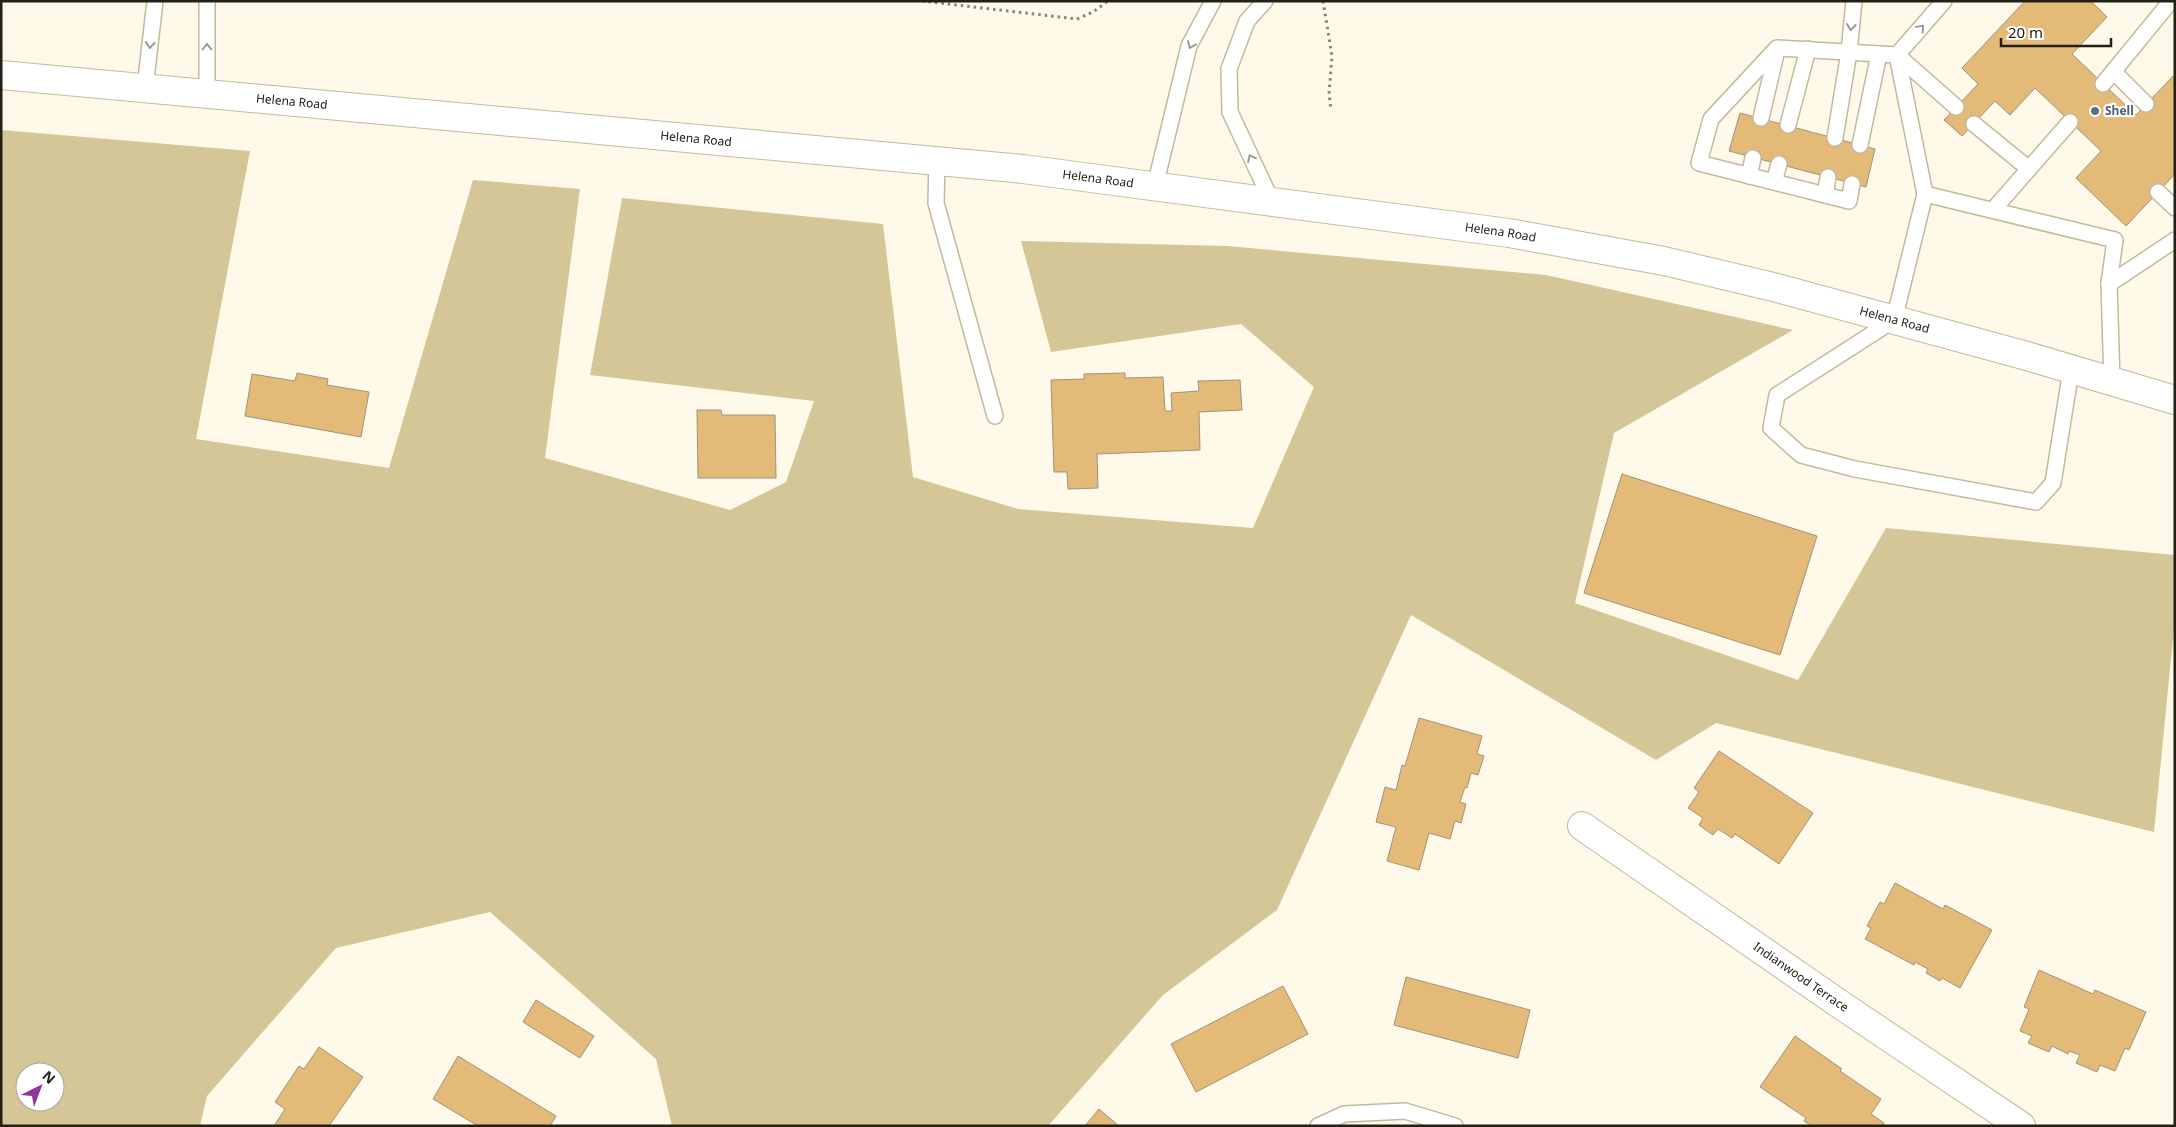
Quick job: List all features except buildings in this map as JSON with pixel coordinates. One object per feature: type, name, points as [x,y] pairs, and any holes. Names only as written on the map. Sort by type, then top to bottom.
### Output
[{"type":"main road","name":"Helena Road","points":[[1,75],[1022,169],[1509,233],[1664,261],[1776,288],[2174,400]]},
{"type":"main road","name":"Indianwood Terrace","points":[[1582,826],[1841,1005],[2021,1126]]},
{"type":"lane","points":[[145,88],[155,1]]},
{"type":"lane","points":[[207,1],[207,93]]},
{"type":"lane","points":[[1155,186],[1189,46],[1213,1]]},
{"type":"lane","points":[[1265,1],[1247,21],[1229,69],[1230,112],[1272,202]]},
{"type":"lane","points":[[1835,138],[1849,52],[1854,1]]},
{"type":"lane","points":[[1897,55],[1944,1]]},
{"type":"lane","points":[[2103,84],[2171,1]]},
{"type":"lane","points":[[1852,184],[1848,201],[1699,163],[1711,119],[1777,48],[1897,55],[1956,107]]},
{"type":"lane","points":[[1761,118],[1777,48]]},
{"type":"lane","points":[[1788,125],[1808,49]]},
{"type":"lane","points":[[1860,145],[1879,54]]},
{"type":"lane","points":[[1897,55],[1925,194],[1894,320],[1777,395],[1771,428],[1801,455],[1855,469],[2036,502],[2053,483],[2071,370]]},
{"type":"lane","points":[[2114,72],[2146,104]]},
{"type":"lane","points":[[1993,210],[2070,122]]},
{"type":"lane","points":[[1974,124],[2029,169]]},
{"type":"lane","points":[[1749,176],[1753,158]]},
{"type":"lane","points":[[937,161],[936,203],[995,416]]},
{"type":"lane","points":[[1774,182],[1779,164]]},
{"type":"lane","points":[[1825,195],[1828,177]]},
{"type":"lane","points":[[2158,192],[2175,208]]},
{"type":"lane","points":[[1925,194],[2115,240],[2109,284],[2112,382]]},
{"type":"lane","points":[[2109,284],[2175,240]]},
{"type":"lane","points":[[1318,1126],[1344,1114],[1404,1111],[1455,1126]]},
{"type":"path","points":[[922,1],[1077,19],[1093,12],[1108,1]]},
{"type":"path","points":[[1323,1],[1332,56],[1329,94],[1331,110]]},
{"type":"shaded area","points":[[1,130],[250,151],[196,439],[389,468],[473,180],[580,189],[545,458],[730,510],[786,482],[814,401],[590,375],[622,198],[883,224],[913,477],[1018,509],[1253,528],[1314,387],[1241,324],[1051,352],[1021,241],[1227,246],[1546,275],[1793,330],[1614,433],[1575,603],[1798,680],[1886,528],[2175,555],[2175,618],[2154,832],[1716,723],[1656,760],[1411,615],[1277,910],[1163,995],[1048,1126],[672,1126],[656,1059],[490,912],[336,948],[207,1096],[200,1126],[1,1126]]},
{"type":"place","name":"Shell","points":[[2095,111]]}]
